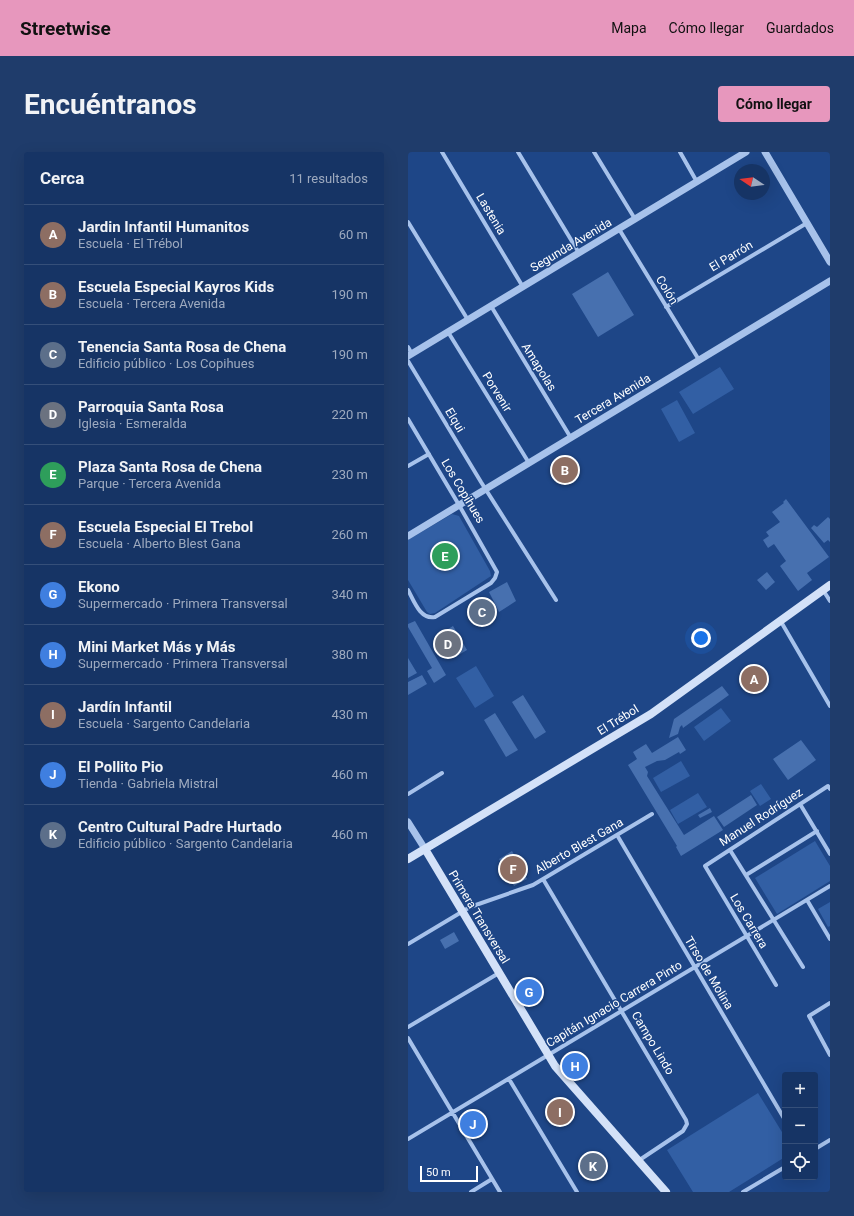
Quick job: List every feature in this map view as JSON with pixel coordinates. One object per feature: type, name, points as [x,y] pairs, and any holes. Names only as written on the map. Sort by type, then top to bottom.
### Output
[{"type":"main road","name":"El Trébol","points":[[408,859],[641,720],[827,587]]},
{"type":"main road","name":"Primera Transversal","points":[[425,849],[559,1071],[666,1192]]},
{"type":"street","name":"Lastenia","points":[[442,152],[524,287]]},
{"type":"street","points":[[518,152],[579,253]]},
{"type":"street","points":[[594,152],[635,219]]},
{"type":"street","points":[[680,152],[697,182]]},
{"type":"street","name":"Segunda Avenida","points":[[410,355],[746,152]]},
{"type":"street","points":[[765,152],[830,262]]},
{"type":"street","points":[[408,222],[468,320]]},
{"type":"street","name":"El Parrón","points":[[666,307],[807,223]]},
{"type":"street","name":"Colón","points":[[619,229],[699,360]]},
{"type":"street","name":"Tercera Avenida","points":[[408,536],[830,281]]},
{"type":"street","name":"Amapolas","points":[[491,306],[571,438]]},
{"type":"street","name":"Porvenir","points":[[448,332],[529,463]]},
{"type":"street","points":[[408,347],[410,355]]},
{"type":"street","name":"Elqui","points":[[408,361],[556,600]]},
{"type":"street","name":"Los Copihues","points":[[408,419],[460,505],[494,566],[496,575],[491,583],[438,616],[429,618],[421,612],[408,590]]},
{"type":"street","points":[[408,466],[429,454]]},
{"type":"street","points":[[827,587],[830,601]]},
{"type":"street","points":[[780,620],[830,706]]},
{"type":"street","points":[[408,794],[442,773]]},
{"type":"street","name":"Manuel Rodríguez","points":[[705,866],[800,804],[829,787]]},
{"type":"street","points":[[800,804],[830,854]]},
{"type":"street","name":"Alberto Blest Gana","points":[[408,944],[462,912],[483,902],[527,888],[652,814]]},
{"type":"street","name":"Primera Transversal","points":[[408,822],[425,849]]},
{"type":"street","points":[[746,875],[816,832]]},
{"type":"street","name":"Tirso de Molina","points":[[617,835],[782,1115]]},
{"type":"street","points":[[730,850],[803,968]]},
{"type":"street","name":"Los Carrera","points":[[705,866],[776,985]]},
{"type":"street","name":"Campo Lindo","points":[[543,879],[687,1122],[683,1130],[638,1161]]},
{"type":"street","name":"Capitán Ignacio Carrera Pinto","points":[[408,1139],[830,886]]},
{"type":"street","points":[[807,900],[830,939]]},
{"type":"street","points":[[408,1028],[499,973]]},
{"type":"street","points":[[830,1003],[809,1016],[830,1055]]},
{"type":"street","points":[[408,1038],[500,1192]]},
{"type":"street","points":[[509,1079],[577,1192]]},
{"type":"street","points":[[818,1147],[830,1140]]},
{"type":"street","points":[[743,1192],[782,1169]]},
{"type":"street","points":[[471,1192],[492,1179]]},
{"type":"shaded area","points":[[720,367],[734,389],[693,414],[679,392]]},
{"type":"shaded area","points":[[677,400],[695,433],[679,442],[661,409]]},
{"type":"shaded area","points":[[452,514],[459,516],[490,571],[491,576],[435,613],[430,614],[427,612],[408,580],[408,540]]},
{"type":"shaded area","points":[[476,666],[494,696],[475,708],[456,678]]},
{"type":"shaded area","points":[[721,708],[731,721],[704,741],[694,727]]},
{"type":"shaded area","points":[[681,761],[690,776],[661,792],[653,778]]},
{"type":"shaded area","points":[[761,784],[771,799],[760,806],[750,791]]},
{"type":"shaded area","points":[[698,793],[707,807],[678,824],[670,810]]},
{"type":"shaded area","points":[[815,841],[830,866],[830,881],[777,914],[755,878]]},
{"type":"shaded area","points":[[830,902],[830,926],[828,927],[818,909]]},
{"type":"shaded area","points":[[758,1093],[782,1132],[782,1159],[729,1192],[693,1192],[667,1150]]},
{"type":"building","points":[[608,272],[634,315],[598,337],[572,294]]},
{"type":"building","points":[[786,499],[829,557],[807,573],[812,580],[798,591],[780,566],[786,561],[774,544],[768,548],[763,540],[769,536],[766,532],[780,522],[772,512],[784,503],[783,502]]},
{"type":"building","points":[[828,517],[830,519],[830,542],[828,540],[824,543],[811,528],[814,525],[817,527]]},
{"type":"building","points":[[767,572],[775,582],[766,590],[757,580]]},
{"type":"building","points":[[507,582],[516,601],[499,612],[489,592]]},
{"type":"building","points":[[415,621],[446,675],[434,683],[427,671],[432,668],[408,627],[408,624]]},
{"type":"building","points":[[453,626],[467,650],[455,657],[451,651],[446,654],[435,637]]},
{"type":"building","points":[[408,658],[417,673],[408,678]]},
{"type":"building","points":[[422,675],[427,684],[408,695],[408,682]]},
{"type":"building","points":[[722,686],[729,695],[683,728],[682,725],[678,734],[669,738],[674,719]]},
{"type":"building","points":[[523,695],[546,732],[535,739],[512,702]]},
{"type":"building","points":[[495,713],[518,750],[506,757],[484,720]]},
{"type":"building","points":[[678,737],[686,750],[680,754],[679,752],[665,760],[657,761],[645,767],[648,772],[647,776],[684,835],[714,816],[723,830],[681,856],[676,847],[677,846],[628,765],[637,759],[633,752],[646,744],[652,753]]},
{"type":"building","points":[[801,740],[816,760],[788,780],[773,759]]},
{"type":"building","points":[[751,795],[757,805],[724,827],[717,817]]},
{"type":"building","points":[[710,808],[712,812],[700,818],[698,815]]},
{"type":"building","points":[[512,851],[527,879],[514,886],[499,859]]},
{"type":"building","points":[[454,932],[459,941],[445,949],[440,940]]},
{"type":"building","points":[[474,1120],[477,1125],[472,1128],[469,1123]]},
{"type":"place","name":"Escuela Especial Kayros Kids","points":[[565,470]]},
{"type":"place","name":"Plaza Santa Rosa de Chena","points":[[445,556]]},
{"type":"place","name":"Tenencia Santa Rosa de Chena","points":[[482,612]]},
{"type":"place","name":"Parroquia Santa Rosa","points":[[448,644]]},
{"type":"place","name":"Jardin Infantil Humanitos","points":[[754,679]]},
{"type":"place","name":"Escuela Especial El Trebol","points":[[513,869]]},
{"type":"place","name":"Ekono","points":[[529,992]]},
{"type":"place","name":"Mini Market Más y Más","points":[[575,1066]]},
{"type":"place","name":"Jardín Infantil","points":[[560,1112]]},
{"type":"place","name":"El Pollito Pio","points":[[473,1124]]},
{"type":"place","name":"Centro Cultural Padre Hurtado","points":[[593,1166]]}]
